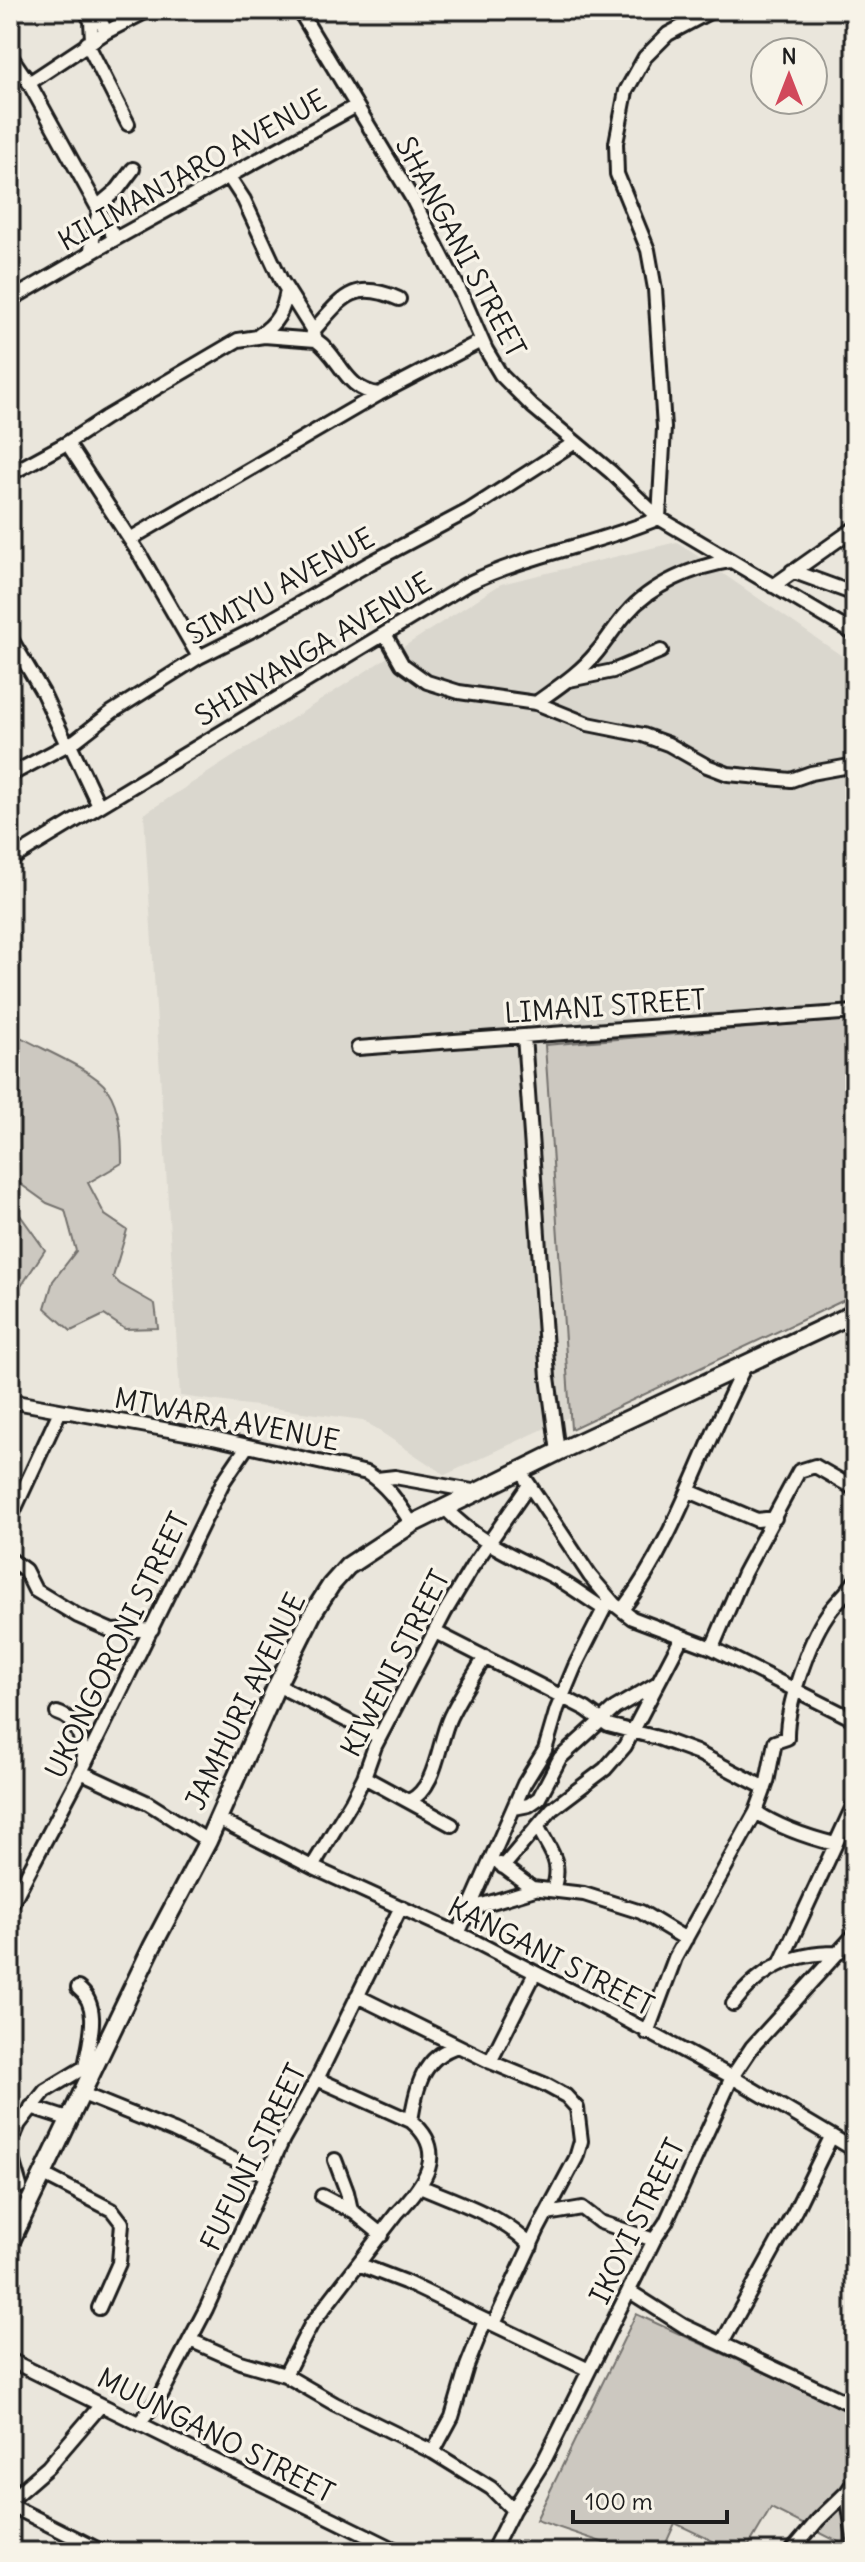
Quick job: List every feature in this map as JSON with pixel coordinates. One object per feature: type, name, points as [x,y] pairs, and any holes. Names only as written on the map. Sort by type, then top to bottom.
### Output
[{"type":"street","points":[[85,10],[91,21],[89,42],[128,124]]},
{"type":"street","points":[[96,10],[106,32]]},
{"type":"street","points":[[29,83],[89,42],[149,10]]},
{"type":"street","name":"SHANGANI STREET","points":[[299,10],[412,198],[450,271],[481,341],[510,385],[659,518],[855,634]]},
{"type":"street","points":[[659,518],[664,428],[655,289],[648,250],[617,174],[616,143],[626,91],[645,57],[668,34],[713,10]]},
{"type":"street","points":[[10,55],[29,83],[115,239]]},
{"type":"street","name":"KILIMANJARO AVENUE","points":[[10,300],[356,106]]},
{"type":"street","points":[[90,254],[99,207],[133,169]]},
{"type":"street","points":[[229,177],[244,200],[287,290],[314,335],[356,386],[379,394]]},
{"type":"street","points":[[10,474],[238,340],[314,335],[353,292],[368,289],[399,299]]},
{"type":"street","points":[[256,337],[276,322],[284,307],[287,290]]},
{"type":"street","points":[[130,539],[379,394],[481,341]]},
{"type":"street","points":[[67,443],[130,539],[199,657]]},
{"type":"street","name":"SIMIYU AVENUE","points":[[10,775],[68,744],[199,657],[468,511],[574,443]]},
{"type":"street","name":"SHINYANGA AVENUE","points":[[10,860],[467,584],[504,567],[618,534],[659,518]]},
{"type":"street","points":[[773,586],[855,528]]},
{"type":"street","points":[[536,703],[567,681],[597,652],[641,599],[670,582],[730,561]]},
{"type":"street","points":[[792,571],[855,594]]},
{"type":"street","points":[[385,634],[402,664],[427,682],[459,692],[536,703],[588,724],[657,740],[707,766],[743,777],[791,780],[855,765]]},
{"type":"street","points":[[10,637],[43,693],[99,806]]},
{"type":"street","points":[[567,681],[599,676],[661,651]]},
{"type":"street","name":"LIMANI STREET","points":[[358,1048],[855,1012]]},
{"type":"street","points":[[524,1036],[548,1377],[558,1452]]},
{"type":"street","name":"JAMHURI AVENUE","points":[[10,2243],[80,2093],[208,1841],[277,1685],[313,1613],[348,1566],[412,1524],[478,1492],[525,1478],[558,1452],[855,1313]]},
{"type":"street","points":[[622,1610],[654,1562],[747,1363]]},
{"type":"street","name":"MTWARA AVENUE","points":[[10,1401],[213,1438],[246,1448],[332,1464],[367,1473],[377,1479],[395,1477],[478,1492]]},
{"type":"street","points":[[10,1519],[60,1411]]},
{"type":"street","name":"UKONGORONI STREET","points":[[10,1907],[83,1769],[223,1482],[246,1448]]},
{"type":"street","points":[[712,1648],[744,1573],[794,1478],[811,1466],[855,1489]]},
{"type":"street","points":[[525,1478],[608,1605]]},
{"type":"street","name":"KIWENI STREET","points":[[312,1867],[340,1823],[364,1777],[379,1737],[435,1632],[525,1478]]},
{"type":"street","points":[[377,1479],[412,1524]]},
{"type":"street","points":[[10,1486],[21,1496]]},
{"type":"street","points":[[689,1491],[757,1520],[775,1518]]},
{"type":"street","points":[[445,1508],[461,1523],[516,1559],[622,1610],[632,1618],[712,1648],[855,1720]]},
{"type":"street","points":[[10,1559],[25,1570],[35,1590],[78,1616],[112,1631],[152,1629]]},
{"type":"street","points":[[647,2033],[675,1958],[756,1812],[775,1742],[787,1738],[797,1681],[821,1624],[855,1581]]},
{"type":"street","points":[[458,1934],[524,1784],[545,1750],[562,1697],[608,1605]]},
{"type":"street","points":[[435,1632],[586,1709],[601,1721],[696,1752],[765,1788]]},
{"type":"street","points":[[503,1867],[552,1809],[605,1769],[635,1731],[682,1637]]},
{"type":"street","points":[[409,1801],[418,1796],[426,1785],[450,1715],[485,1657]]},
{"type":"street","points":[[514,1808],[529,1805],[539,1798],[557,1763],[615,1708],[656,1684]]},
{"type":"street","points":[[277,1685],[379,1737]]},
{"type":"street","points":[[57,1713],[72,1720],[79,1733],[83,1769],[148,1803],[208,1841]]},
{"type":"street","points":[[79,1733],[105,1725]]},
{"type":"street","points":[[364,1777],[452,1825]]},
{"type":"street","points":[[781,1962],[855,1802]]},
{"type":"street","points":[[756,1812],[809,1838],[835,1844]]},
{"type":"street","name":"KANGANI STREET","points":[[218,1819],[535,1973],[732,2077],[855,2150]]},
{"type":"street","points":[[538,1827],[557,1863],[558,1878],[553,1890]]},
{"type":"street","points":[[491,1856],[523,1883],[535,1889]]},
{"type":"street","points":[[469,1909],[535,1889],[584,1894],[641,1912],[686,1939]]},
{"type":"street","name":"FUFUNI STREET","points":[[139,2423],[160,2397],[190,2340],[266,2175],[401,1907]]},
{"type":"street","name":"IKOYI STREET","points":[[492,2552],[513,2510],[545,2459],[654,2240],[666,2222],[732,2077],[752,2047],[855,1934]]},
{"type":"street","points":[[733,2004],[758,1978],[781,1962],[811,1954],[837,1953]]},
{"type":"street","points":[[490,2062],[535,1973]]},
{"type":"street","points":[[10,2145],[19,2124],[45,2091],[85,2067],[92,2020],[88,1997],[78,1988]]},
{"type":"street","points":[[357,1996],[490,2062],[557,2090],[573,2101],[577,2108],[581,2132],[579,2150],[467,2366],[452,2417],[433,2452]]},
{"type":"street","points":[[411,2121],[416,2094],[433,2059],[445,2050],[458,2046]]},
{"type":"street","points":[[285,2375],[311,2325],[427,2176],[429,2147],[422,2130],[411,2121],[317,2079]]},
{"type":"street","points":[[80,2093],[174,2131],[266,2175]]},
{"type":"street","points":[[31,2107],[68,2119]]},
{"type":"street","points":[[722,2343],[796,2209],[831,2137]]},
{"type":"street","points":[[10,2152],[20,2186]]},
{"type":"street","points":[[335,2160],[351,2210]]},
{"type":"street","points":[[42,2174],[112,2210],[122,2223],[119,2263],[99,2308]]},
{"type":"street","points":[[420,2186],[516,2230],[531,2246]]},
{"type":"street","points":[[322,2196],[351,2210],[382,2235]]},
{"type":"street","points":[[547,2214],[582,2208],[600,2222],[654,2240]]},
{"type":"street","points":[[516,2230],[538,2229]]},
{"type":"street","points":[[358,2264],[396,2278],[589,2370]]},
{"type":"street","points":[[629,2291],[684,2326],[855,2406]]},
{"type":"street","points":[[190,2340],[240,2362],[285,2375],[335,2404],[433,2452],[491,2488],[513,2510]]},
{"type":"street","name":"MUUNGANO STREET","points":[[10,2360],[400,2552]]},
{"type":"street","points":[[101,2405],[48,2467],[10,2505],[103,2552]]},
{"type":"street","points":[[791,2552],[855,2480]]},
{"type":"street","points":[[847,2492],[853,2552]]},
{"type":"shaded area","points":[[677,542],[855,665],[855,1283],[445,1475],[363,1420],[180,1396],[144,814],[501,584]]},
{"type":"shaded area","points":[[855,1019],[855,1295],[571,1429],[545,1045]]},
{"type":"shaded area","points":[[10,1031],[90,1074],[112,1097],[120,1125],[122,1163],[88,1183],[105,1215],[127,1230],[113,1277],[155,1304],[158,1328],[125,1329],[104,1315],[71,1331],[45,1308],[53,1281],[76,1251],[65,1210],[47,1203],[12,1178],[10,1180]]},
{"type":"shaded area","points":[[10,1201],[45,1250],[18,1291],[10,1287]]},
{"type":"shaded area","points":[[636,2314],[855,2414],[855,2539],[850,2548],[771,2508],[745,2552],[736,2552],[675,2523],[662,2552],[631,2552],[536,2520]]}]
